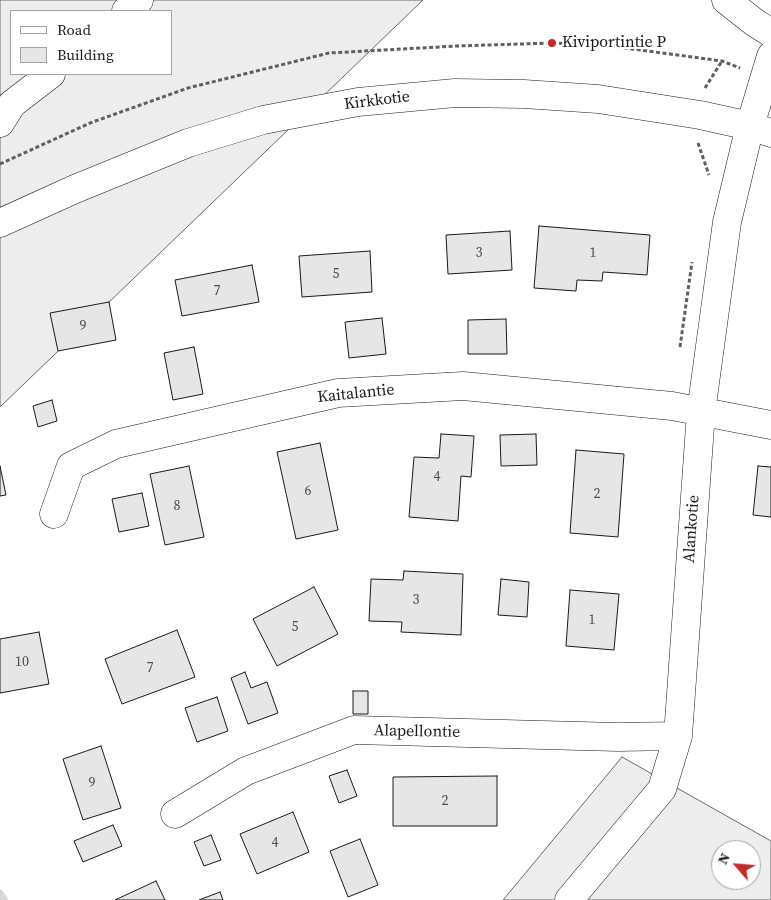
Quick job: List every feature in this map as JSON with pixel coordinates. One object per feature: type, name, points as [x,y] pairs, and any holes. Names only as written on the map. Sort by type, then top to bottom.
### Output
[{"type":"street","points":[[127,10],[139,0]]},
{"type":"street","points":[[726,0],[771,33]]},
{"type":"street","name":"Alankotie","points":[[569,900],[662,789],[678,736],[701,412],[726,222],[760,129],[771,56]]},
{"type":"street","points":[[0,123],[12,104],[50,75]]},
{"type":"street","name":"Kirkkotie","points":[[0,223],[75,189],[188,143],[263,120],[358,102],[455,93],[524,94],[598,99],[700,115],[760,129]]},
{"type":"street","name":"Kaitalantie","points":[[54,514],[71,466],[116,444],[338,393],[463,386],[672,406],[771,425]]},
{"type":"street","name":"Alapellontie","points":[[175,814],[246,771],[354,730],[618,737],[678,736]]},
{"type":"shaded area","points":[[0,0],[423,0],[0,407]]},
{"type":"shaded area","points":[[622,757],[771,841],[771,900],[503,900]]},
{"type":"building","points":[[539,226],[650,235],[647,275],[603,272],[602,281],[577,280],[576,291],[534,288]]},
{"type":"building","points":[[510,231],[512,270],[448,274],[446,235]]},
{"type":"building","points":[[370,251],[372,292],[302,297],[299,256]]},
{"type":"building","points":[[252,265],[259,302],[182,316],[175,280]]},
{"type":"building","points":[[109,302],[116,340],[58,351],[50,313]]},
{"type":"building","points":[[382,318],[386,354],[349,358],[345,322]]},
{"type":"building","points":[[506,319],[507,354],[468,354],[468,320]]},
{"type":"building","points":[[194,347],[203,394],[173,400],[164,353]]},
{"type":"building","points":[[52,400],[57,421],[38,427],[33,406]]},
{"type":"building","points":[[441,434],[474,436],[471,477],[461,476],[458,521],[409,517],[414,457],[439,458]]},
{"type":"building","points":[[536,434],[537,465],[501,466],[500,435]]},
{"type":"building","points":[[320,443],[338,530],[296,539],[277,452]]},
{"type":"building","points":[[576,450],[624,454],[618,537],[570,533]]},
{"type":"building","points":[[0,466],[6,495],[0,496]]},
{"type":"building","points":[[189,466],[204,537],[165,545],[150,474]]},
{"type":"building","points":[[758,466],[771,467],[771,517],[753,515]]},
{"type":"building","points":[[142,493],[149,526],[119,532],[112,499]]},
{"type":"building","points":[[404,571],[463,574],[461,635],[401,632],[402,622],[369,621],[371,579],[403,580]]},
{"type":"building","points":[[501,579],[529,582],[527,617],[498,615]]},
{"type":"building","points":[[314,587],[338,634],[277,666],[253,619]]},
{"type":"building","points":[[570,590],[619,594],[614,650],[566,646]]},
{"type":"building","points":[[177,630],[195,677],[122,704],[105,659]]},
{"type":"building","points":[[39,632],[49,684],[0,693],[0,639]]},
{"type":"building","points":[[245,672],[251,688],[267,682],[278,713],[248,724],[231,678]]},
{"type":"building","points":[[353,691],[368,691],[368,714],[353,714]]},
{"type":"building","points":[[217,697],[228,731],[197,742],[185,708]]},
{"type":"building","points":[[101,746],[121,808],[83,820],[63,759]]},
{"type":"building","points":[[347,770],[357,796],[339,803],[329,776]]},
{"type":"building","points":[[497,776],[497,826],[393,826],[393,777]]},
{"type":"building","points":[[293,812],[309,852],[257,874],[240,834]]},
{"type":"building","points":[[113,825],[122,846],[83,862],[74,841]]},
{"type":"building","points":[[211,835],[221,860],[204,866],[194,842]]},
{"type":"building","points":[[360,839],[378,885],[348,897],[330,851]]},
{"type":"building","points":[[156,881],[165,900],[115,900]]},
{"type":"building","points":[[220,892],[223,900],[199,900]]},
{"type":"waterway","points":[[0,894],[4,900]]},
{"type":"place","name":"Kiviportintie P","points":[[552,43]]}]
